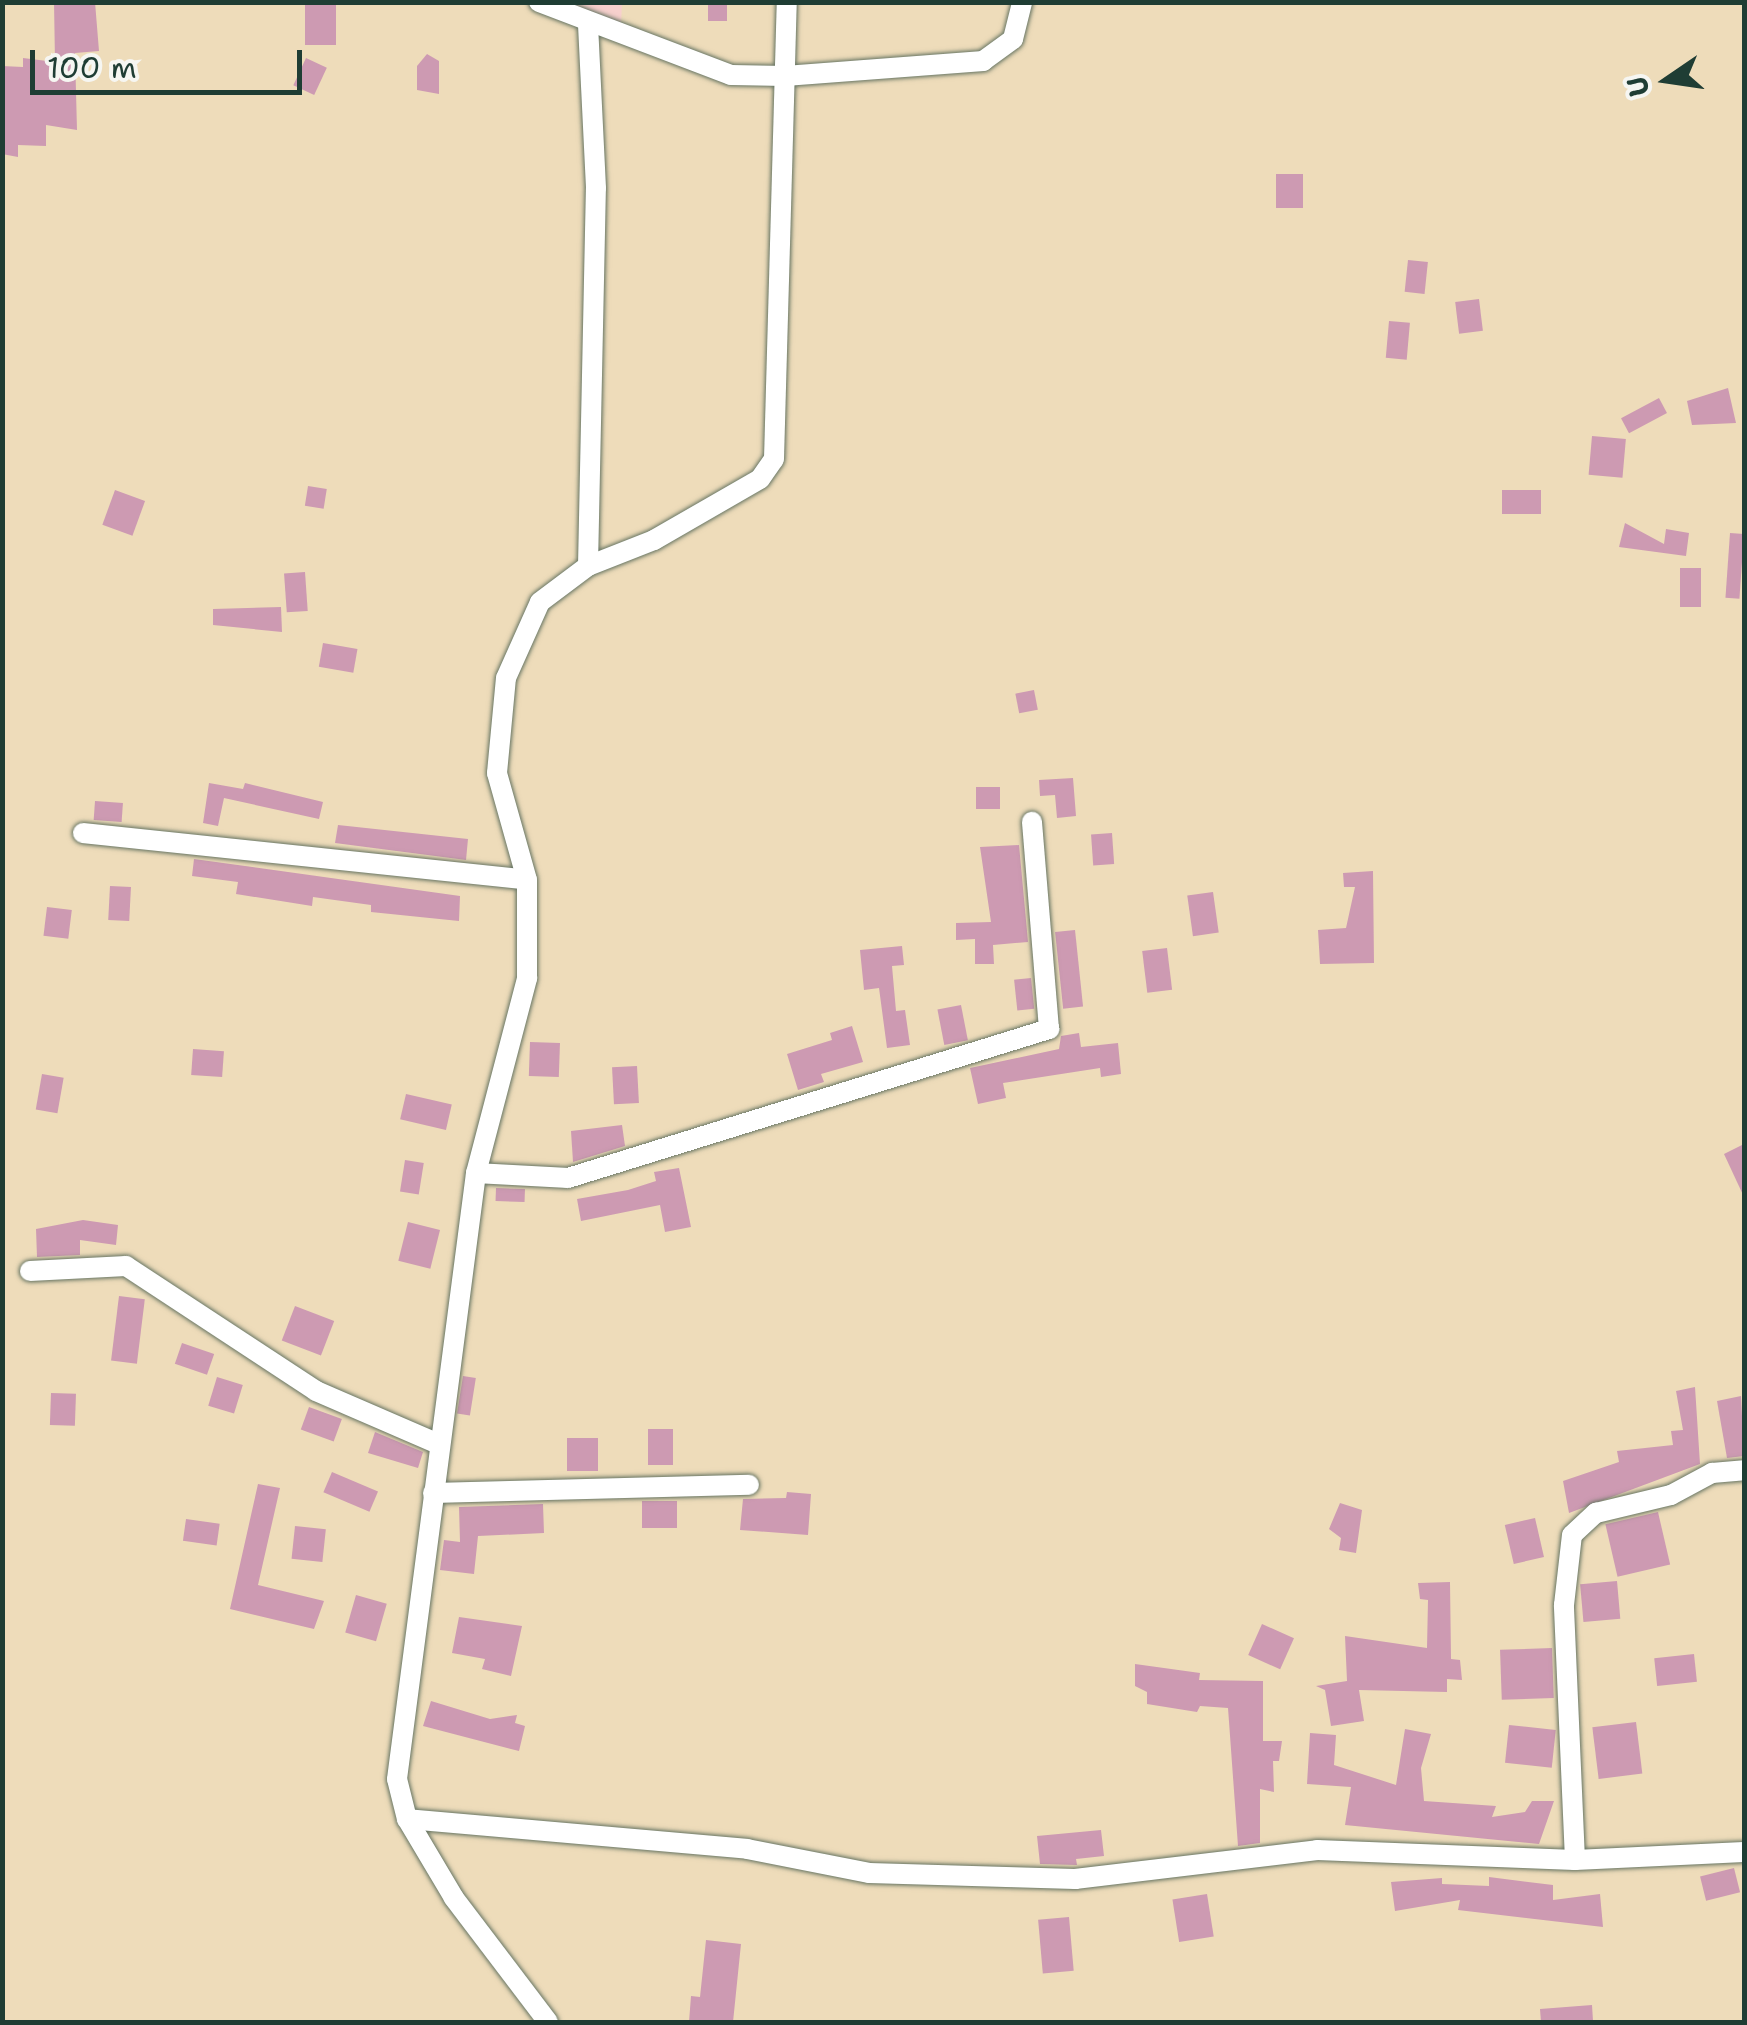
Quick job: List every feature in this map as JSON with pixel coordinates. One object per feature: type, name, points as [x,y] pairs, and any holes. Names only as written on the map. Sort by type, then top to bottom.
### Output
[{"type":"street","points":[[538,2],[731,75],[785,76],[984,61],[1013,38],[1022,2]]},
{"type":"street","points":[[548,2022],[454,1898],[407,1819],[397,1780],[436,1442],[476,1173],[527,978],[527,880],[497,772],[506,678],[540,602],[588,566],[654,540],[760,479],[774,458],[787,2]]},
{"type":"street","points":[[588,23],[596,188],[588,566]]},
{"type":"street","points":[[476,1173],[568,1178],[1050,1028],[1032,822]]},
{"type":"street","points":[[84,833],[527,880]]},
{"type":"street","points":[[30,1271],[126,1266],[316,1391],[436,1442]]},
{"type":"street","points":[[1575,1860],[1564,1605],[1572,1535],[1596,1514],[1671,1495],[1712,1473],[1744,1470]]},
{"type":"street","points":[[433,1493],[750,1485]]},
{"type":"street","points":[[407,1819],[747,1848],[869,1873],[1075,1879],[1318,1850],[1575,1860],[1744,1852]]},
{"type":"shaded area","points":[[551,3],[622,3],[621,26]]},
{"type":"building","points":[[54,2],[95,2],[99,51],[75,53],[77,130],[46,125],[46,146],[18,145],[18,157],[2,154],[2,66],[23,67],[23,58],[55,62]]},
{"type":"building","points":[[305,2],[336,2],[336,45],[305,45]]},
{"type":"building","points":[[708,2],[727,2],[727,21],[708,21]]},
{"type":"building","points":[[427,54],[439,61],[439,94],[417,90],[417,66]]},
{"type":"building","points":[[306,58],[327,68],[314,95],[293,85]]},
{"type":"building","points":[[1276,174],[1303,174],[1303,208],[1276,208]]},
{"type":"building","points":[[1408,260],[1428,262],[1425,294],[1405,292]]},
{"type":"building","points":[[1479,299],[1483,331],[1459,334],[1455,302]]},
{"type":"building","points":[[1389,321],[1410,323],[1407,360],[1386,358]]},
{"type":"building","points":[[1728,388],[1736,423],[1692,425],[1687,401]]},
{"type":"building","points":[[1659,398],[1667,413],[1629,433],[1621,418]]},
{"type":"building","points":[[1592,436],[1626,439],[1622,478],[1589,475]]},
{"type":"building","points":[[308,486],[327,489],[324,509],[305,506]]},
{"type":"building","points":[[115,490],[145,501],[132,536],[102,525]]},
{"type":"building","points":[[1502,490],[1541,490],[1541,514],[1502,514]]},
{"type":"building","points":[[1625,523],[1664,544],[1666,529],[1689,533],[1686,556],[1619,547]]},
{"type":"building","points":[[1730,533],[1744,534],[1739,599],[1725,598]]},
{"type":"building","points":[[1680,568],[1701,568],[1701,607],[1680,607]]},
{"type":"building","points":[[305,572],[308,611],[287,612],[284,573]]},
{"type":"building","points":[[281,607],[282,632],[213,625],[213,609]]},
{"type":"building","points":[[323,643],[357,649],[353,673],[319,667]]},
{"type":"building","points":[[1034,690],[1038,710],[1019,713],[1015,694]]},
{"type":"building","points":[[1073,778],[1076,816],[1057,818],[1055,795],[1040,796],[1039,780]]},
{"type":"building","points":[[209,783],[243,789],[245,783],[323,802],[319,819],[224,798],[218,826],[203,823]]},
{"type":"building","points":[[976,787],[1000,787],[1000,809],[976,809]]},
{"type":"building","points":[[95,801],[123,803],[122,822],[94,820]]},
{"type":"building","points":[[338,825],[468,839],[466,860],[335,843]]},
{"type":"building","points":[[1112,833],[1114,864],[1093,865],[1091,834]]},
{"type":"building","points":[[1019,845],[1028,942],[993,945],[994,964],[975,964],[975,939],[956,940],[956,923],[991,922],[980,847]]},
{"type":"building","points":[[194,859],[460,896],[459,921],[371,912],[371,905],[313,897],[312,906],[236,894],[238,882],[192,876]]},
{"type":"building","points":[[1373,871],[1374,963],[1320,964],[1318,930],[1346,928],[1355,887],[1344,887],[1343,873]]},
{"type":"building","points":[[110,886],[131,887],[129,921],[108,920]]},
{"type":"building","points":[[1213,892],[1219,933],[1193,936],[1187,896]]},
{"type":"building","points":[[47,907],[72,910],[68,939],[43,936]]},
{"type":"building","points":[[1075,930],[1083,1007],[1063,1009],[1055,932]]},
{"type":"building","points":[[902,946],[904,965],[892,966],[896,1011],[905,1010],[910,1045],[887,1048],[879,988],[864,990],[860,950]]},
{"type":"building","points":[[1167,948],[1172,990],[1147,993],[1142,951]]},
{"type":"building","points":[[1031,978],[1034,1009],[1017,1011],[1014,980]]},
{"type":"building","points":[[961,1005],[968,1040],[944,1045],[937,1010]]},
{"type":"building","points":[[852,1026],[863,1062],[821,1074],[824,1082],[798,1090],[787,1054],[832,1040],[830,1033]]},
{"type":"building","points":[[1079,1033],[1081,1047],[1118,1043],[1121,1074],[1101,1077],[1100,1068],[1003,1083],[1006,1098],[978,1104],[970,1068],[1059,1049],[1061,1036]]},
{"type":"building","points":[[530,1042],[560,1043],[559,1077],[529,1076]]},
{"type":"building","points":[[193,1049],[224,1051],[222,1077],[191,1075]]},
{"type":"building","points":[[637,1066],[639,1103],[614,1104],[612,1067]]},
{"type":"building","points":[[42,1074],[64,1078],[57,1113],[36,1109]]},
{"type":"building","points":[[406,1094],[452,1105],[446,1130],[400,1119]]},
{"type":"building","points":[[622,1125],[625,1146],[573,1162],[571,1131]]},
{"type":"building","points":[[1744,1144],[1744,1197],[1724,1154]]},
{"type":"building","points":[[405,1160],[424,1163],[419,1195],[400,1192]]},
{"type":"building","points":[[679,1168],[691,1227],[665,1232],[660,1205],[581,1221],[577,1199],[628,1190],[656,1181],[654,1172]]},
{"type":"building","points":[[496,1188],[525,1189],[525,1202],[496,1201]]},
{"type":"building","points":[[83,1220],[118,1225],[116,1245],[80,1240],[80,1255],[37,1257],[36,1229]]},
{"type":"building","points":[[408,1222],[440,1230],[430,1269],[398,1261]]},
{"type":"building","points":[[119,1296],[145,1299],[137,1364],[111,1361]]},
{"type":"building","points":[[295,1306],[334,1321],[321,1356],[282,1341]]},
{"type":"building","points":[[182,1343],[214,1354],[207,1375],[175,1364]]},
{"type":"building","points":[[463,1376],[476,1378],[470,1416],[457,1414]]},
{"type":"building","points":[[217,1377],[243,1385],[234,1414],[208,1406]]},
{"type":"building","points":[[1695,1387],[1700,1464],[1569,1513],[1563,1481],[1619,1462],[1617,1451],[1673,1445],[1671,1431],[1683,1430],[1676,1391]]},
{"type":"building","points":[[51,1393],[76,1394],[75,1426],[50,1425]]},
{"type":"building","points":[[1741,1396],[1744,1456],[1727,1458],[1717,1401]]},
{"type":"building","points":[[309,1407],[342,1419],[334,1442],[301,1430]]},
{"type":"building","points":[[648,1429],[673,1429],[673,1465],[648,1465]]},
{"type":"building","points":[[375,1432],[423,1452],[418,1468],[368,1453]]},
{"type":"building","points":[[567,1438],[598,1438],[598,1471],[567,1471]]},
{"type":"building","points":[[332,1472],[378,1492],[369,1512],[323,1492]]},
{"type":"building","points":[[258,1484],[280,1488],[258,1585],[324,1601],[314,1629],[230,1609]]},
{"type":"building","points":[[787,1492],[811,1494],[808,1535],[740,1530],[743,1499],[786,1498]]},
{"type":"building","points":[[642,1501],[677,1501],[677,1528],[642,1528]]},
{"type":"building","points":[[1340,1503],[1362,1510],[1356,1553],[1339,1550],[1341,1538],[1329,1529]]},
{"type":"building","points":[[543,1504],[544,1533],[478,1536],[474,1574],[440,1570],[444,1540],[460,1542],[459,1507]]},
{"type":"building","points":[[1658,1512],[1670,1565],[1618,1577],[1605,1524]]},
{"type":"building","points":[[1535,1518],[1544,1557],[1514,1564],[1505,1525]]},
{"type":"building","points":[[186,1519],[220,1524],[217,1546],[183,1541]]},
{"type":"building","points":[[295,1526],[326,1529],[322,1562],[292,1559]]},
{"type":"building","points":[[1617,1581],[1620,1619],[1583,1622],[1580,1584]]},
{"type":"building","points":[[1450,1582],[1451,1659],[1460,1660],[1462,1680],[1447,1679],[1447,1692],[1359,1690],[1364,1721],[1331,1726],[1325,1690],[1316,1686],[1347,1681],[1345,1636],[1427,1648],[1428,1600],[1420,1599],[1418,1583]]},
{"type":"building","points":[[356,1595],[387,1604],[376,1641],[345,1632]]},
{"type":"building","points":[[459,1617],[522,1626],[511,1676],[482,1669],[485,1659],[452,1653]]},
{"type":"building","points":[[1262,1624],[1294,1638],[1280,1669],[1248,1655]]},
{"type":"building","points":[[1552,1648],[1554,1698],[1502,1700],[1500,1650]]},
{"type":"building","points":[[1694,1654],[1697,1682],[1657,1686],[1654,1658]]},
{"type":"building","points":[[1135,1664],[1200,1673],[1199,1680],[1263,1681],[1263,1741],[1282,1741],[1279,1761],[1273,1761],[1274,1792],[1260,1789],[1260,1843],[1238,1846],[1228,1708],[1200,1706],[1197,1712],[1147,1704],[1147,1692],[1135,1686]]},
{"type":"building","points":[[431,1701],[490,1719],[517,1715],[515,1723],[525,1726],[519,1751],[423,1726]]},
{"type":"building","points":[[1636,1722],[1642,1774],[1599,1779],[1592,1727]]},
{"type":"building","points":[[1509,1725],[1556,1730],[1552,1768],[1505,1763]]},
{"type":"building","points":[[1405,1729],[1431,1734],[1421,1768],[1424,1801],[1496,1806],[1492,1817],[1525,1812],[1532,1801],[1554,1801],[1539,1844],[1345,1825],[1351,1787],[1307,1784],[1310,1733],[1336,1735],[1334,1765],[1396,1785]]},
{"type":"building","points":[[1101,1830],[1104,1856],[1076,1859],[1077,1865],[1040,1864],[1037,1836]]},
{"type":"building","points":[[1734,1868],[1740,1892],[1706,1901],[1700,1876]]},
{"type":"building","points":[[1489,1877],[1553,1885],[1553,1900],[1600,1894],[1603,1927],[1458,1910],[1460,1900],[1395,1911],[1391,1882],[1442,1878],[1442,1884],[1489,1886]]},
{"type":"building","points":[[1207,1894],[1214,1936],[1179,1942],[1172,1899]]},
{"type":"building","points":[[1069,1917],[1074,1971],[1043,1973],[1038,1920]]},
{"type":"building","points":[[706,1940],[741,1944],[733,2022],[689,2022],[691,1996],[700,1997]]},
{"type":"building","points":[[1592,2005],[1593,2021],[1541,2022],[1540,2009]]}]
